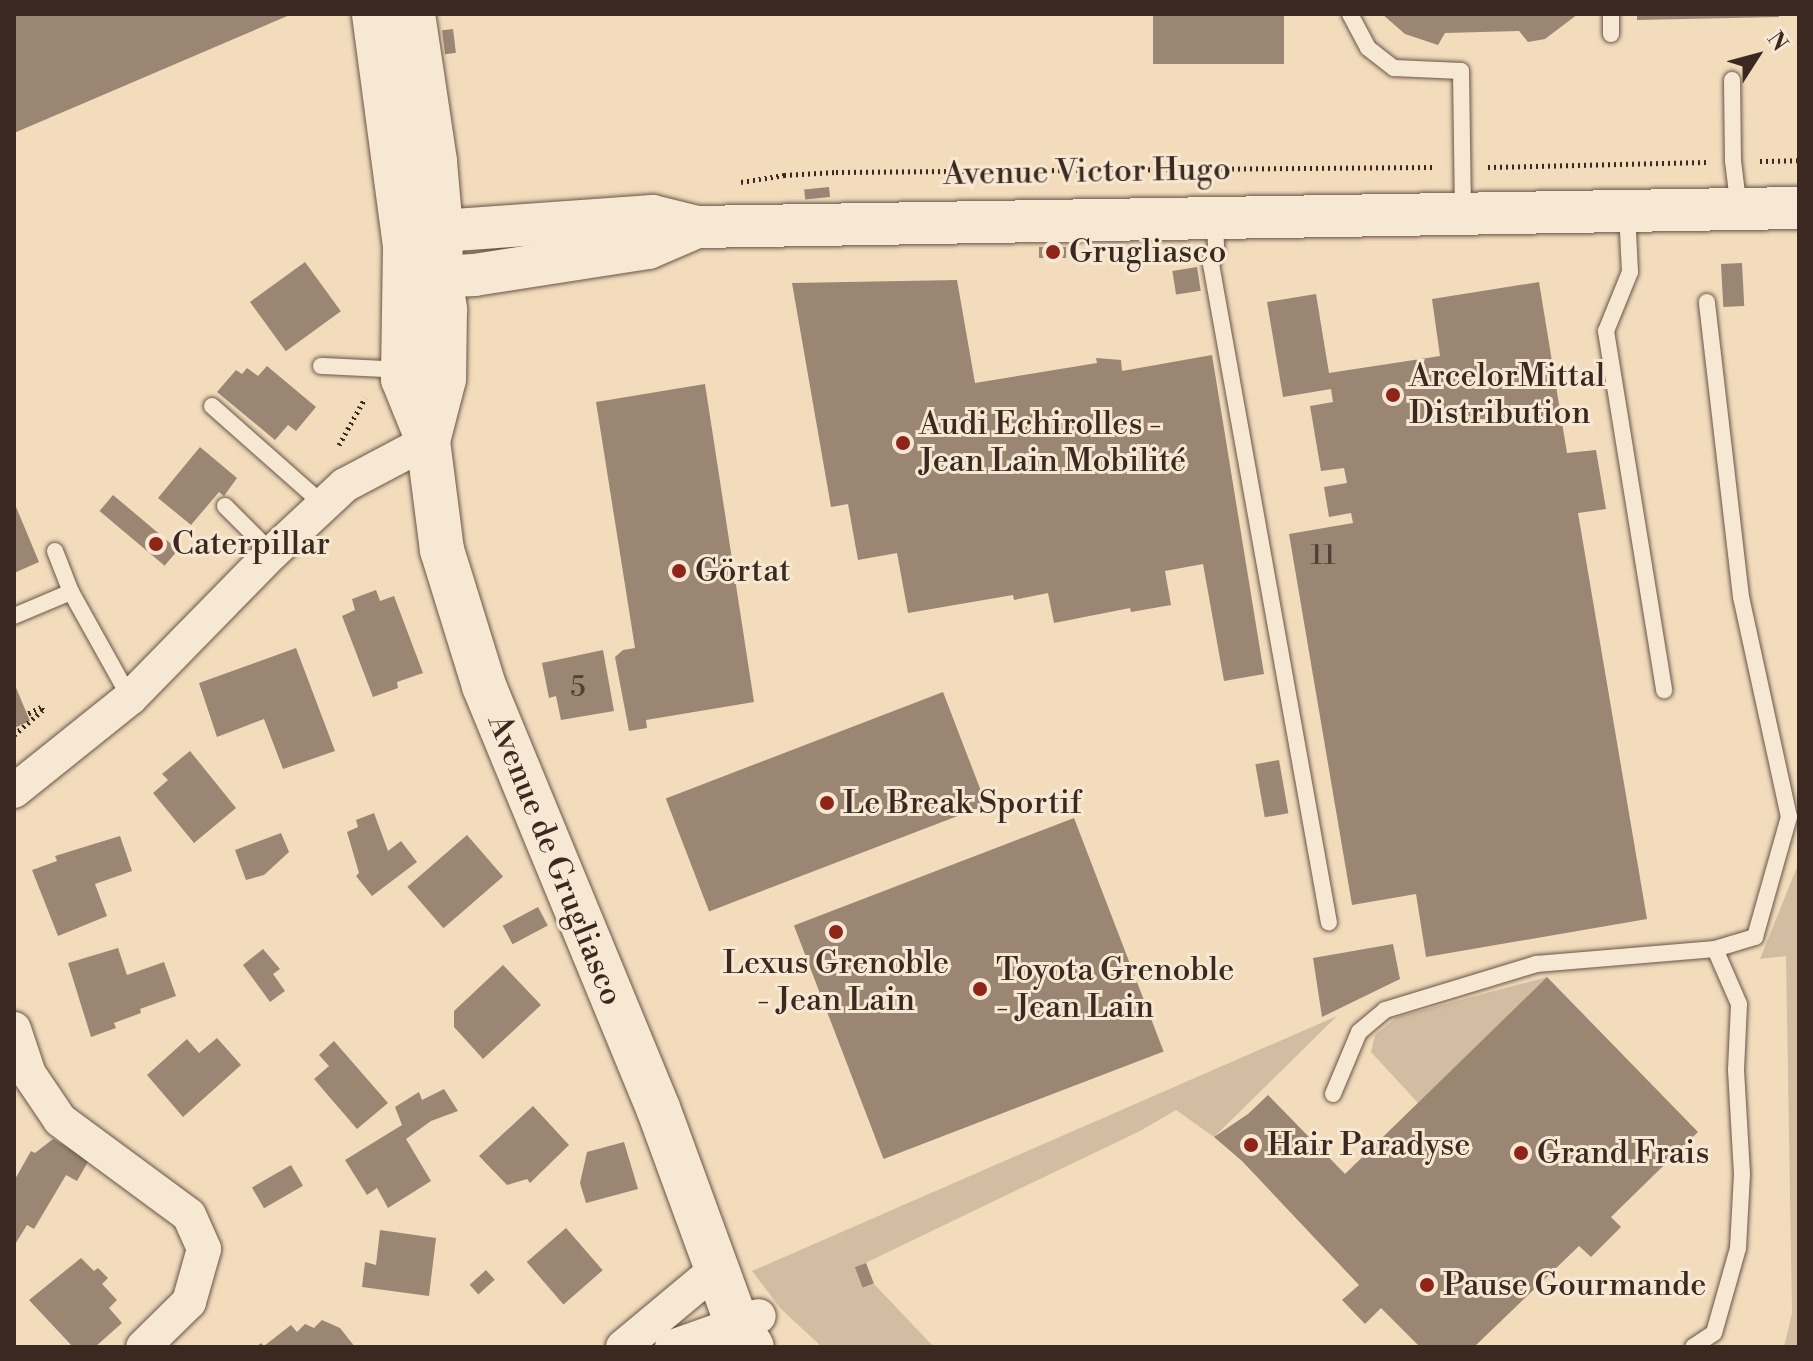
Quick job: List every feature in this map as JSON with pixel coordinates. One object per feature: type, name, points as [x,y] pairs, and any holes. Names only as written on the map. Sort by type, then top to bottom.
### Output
[{"type":"main road","points":[[374,14],[423,239]]},
{"type":"main road","points":[[413,14],[423,239]]},
{"type":"main road","name":"Avenue de Grugliasco","points":[[423,239],[440,277],[445,310],[444,379],[428,441]]},
{"type":"main road","name":"Avenue de Grugliasco","points":[[423,239],[402,370],[428,441],[442,550],[484,686],[658,1108],[719,1267],[758,1334]]},
{"type":"street","name":"Avenue Victor Hugo","points":[[423,239],[652,216],[697,227],[1799,208]]},
{"type":"street","name":"Avenue Victor Hugo","points":[[440,277],[474,275],[496,269],[648,248],[697,227]]},
{"type":"street","points":[[14,791],[130,698],[272,553],[345,485],[428,441]]},
{"type":"street","points":[[14,1029],[29,1074],[60,1120],[189,1215],[204,1249],[189,1302],[143,1347]]},
{"type":"street","points":[[623,1347],[719,1267]]},
{"type":"street","points":[[672,1347],[758,1334]]},
{"type":"lane","points":[[1350,14],[1368,48],[1394,68],[1461,71],[1465,167],[1463,212]]},
{"type":"lane","points":[[1611,14],[1611,34]]},
{"type":"lane","points":[[1732,80],[1733,161],[1739,209]]},
{"type":"lane","points":[[1627,210],[1630,272],[1606,331],[1664,690]]},
{"type":"lane","points":[[1215,216],[1216,251],[1211,264],[1329,923]]},
{"type":"lane","points":[[1333,1094],[1359,1032],[1385,1010],[1536,964],[1715,949],[1755,937],[1789,817],[1741,597],[1707,302]]},
{"type":"lane","points":[[321,366],[402,370]]},
{"type":"lane","points":[[212,406],[324,505]]},
{"type":"lane","points":[[225,506],[272,553]]},
{"type":"lane","points":[[55,551],[71,592],[114,676],[130,698]]},
{"type":"lane","points":[[14,616],[71,592]]},
{"type":"lane","points":[[1693,1347],[1714,1333],[1738,1248],[1742,1174],[1736,1070],[1739,1004],[1715,949]]},
{"type":"path","name":"Avenue Victor Hugo","points":[[729,185],[784,175],[836,172],[1465,167],[1799,160]]},
{"type":"path","points":[[14,735],[43,710],[41,707],[27,714]]},
{"type":"shaded area","points":[[1799,862],[1799,1347],[1784,1347],[1792,1313],[1786,956],[1760,959]]},
{"type":"shaded area","points":[[1547,977],[1418,1103],[1371,1052],[1375,1035],[1397,1017]]},
{"type":"shaded area","points":[[1337,1016],[1214,1137],[1176,1110],[1142,1130],[855,1268],[863,1288],[874,1284],[934,1347],[822,1347],[781,1309],[752,1271]]},
{"type":"building","points":[[14,14],[292,14],[14,133]]},
{"type":"building","points":[[1153,14],[1284,14],[1284,64],[1153,64]]},
{"type":"building","points":[[1382,14],[1578,14],[1545,39],[1528,42],[1519,31],[1445,33],[1438,45],[1405,34]]},
{"type":"building","points":[[1637,14],[1779,14],[1779,17],[1637,20]]},
{"type":"building","points":[[453,29],[456,53],[445,54],[442,30]]},
{"type":"building","points":[[829,187],[830,197],[805,200],[804,190]]},
{"type":"building","name":"Grugliasco","points":[[1039,247],[1066,247],[1066,258],[1039,258]]},
{"type":"building","points":[[305,262],[341,311],[286,351],[250,302]]},
{"type":"building","points":[[1742,263],[1744,306],[1723,307],[1721,264]]},
{"type":"building","points":[[1197,267],[1201,291],[1176,295],[1172,271]]},
{"type":"building","points":[[957,280],[975,383],[1097,363],[1096,358],[1121,360],[1122,371],[1212,355],[1264,674],[1224,681],[1203,564],[1165,571],[1171,605],[1131,612],[1130,608],[1054,623],[1048,593],[1014,600],[1013,595],[908,613],[897,553],[858,560],[848,504],[831,507],[792,283]]},
{"type":"building","points":[[1539,282],[1567,453],[1596,450],[1606,509],[1578,513],[1647,919],[1426,957],[1416,894],[1352,905],[1289,534],[1353,523],[1351,513],[1329,517],[1324,487],[1347,483],[1344,468],[1321,471],[1310,406],[1333,402],[1331,389],[1283,397],[1267,302],[1316,294],[1329,373],[1440,356],[1432,299]]},
{"type":"building","points":[[267,366],[316,407],[296,431],[288,425],[275,440],[217,392],[236,370],[242,374],[247,368],[258,376]]},
{"type":"building","name":"Görtat","points":[[705,384],[754,702],[646,720],[647,728],[629,731],[615,657],[623,650],[635,648],[596,402]]},
{"type":"building","points":[[200,447],[237,478],[224,496],[219,492],[191,525],[158,498]]},
{"type":"building","points":[[113,495],[178,550],[165,566],[100,511]]},
{"type":"building","points":[[14,502],[39,562],[14,573]]},
{"type":"building","points":[[376,590],[380,601],[394,596],[423,673],[397,682],[398,688],[373,697],[342,616],[355,610],[352,599]]},
{"type":"building","points":[[296,648],[335,751],[283,769],[264,719],[217,737],[199,683]]},
{"type":"building","points":[[603,650],[614,711],[561,720],[556,696],[549,698],[542,663]]},
{"type":"building","points":[[14,683],[30,721],[14,728]]},
{"type":"building","name":"Le Break Sportif","points":[[943,692],[986,805],[709,911],[666,798]]},
{"type":"building","points":[[190,751],[236,808],[194,843],[153,793],[168,780],[162,774]]},
{"type":"building","points":[[1279,760],[1288,813],[1265,817],[1255,764]]},
{"type":"building","points":[[374,813],[388,851],[401,841],[417,862],[372,896],[356,876],[359,873],[347,832],[358,827],[356,820]]},
{"type":"building","name":"Toyota Grenoble - Jean Lain","points":[[1074,818],[1164,1051],[884,1159],[794,926]]},
{"type":"building","points":[[281,833],[289,852],[264,875],[246,880],[235,850]]},
{"type":"building","points":[[467,835],[503,877],[443,928],[407,887]]},
{"type":"building","points":[[120,836],[132,871],[95,884],[107,916],[58,936],[32,870],[57,861],[55,856]]},
{"type":"building","points":[[538,907],[548,926],[513,944],[503,926]]},
{"type":"building","points":[[1393,944],[1400,979],[1322,1017],[1313,958]]},
{"type":"building","points":[[118,948],[127,975],[164,962],[176,996],[140,1009],[141,1013],[114,1023],[116,1028],[91,1037],[68,963]]},
{"type":"building","points":[[263,949],[280,969],[273,974],[285,991],[270,1002],[243,965]]},
{"type":"building","points":[[503,965],[541,1005],[483,1059],[454,1027],[454,1011]]},
{"type":"building","name":"Grand Frais","points":[[1547,977],[1698,1132],[1611,1217],[1621,1227],[1591,1257],[1579,1246],[1474,1347],[1420,1347],[1381,1308],[1365,1324],[1342,1300],[1359,1285],[1242,1161],[1214,1137],[1248,1114],[1268,1095],[1345,1174]]},
{"type":"building","points":[[217,1038],[241,1065],[183,1117],[147,1075],[187,1039],[199,1053]]},
{"type":"building","points":[[334,1041],[388,1103],[357,1129],[314,1079],[329,1066],[319,1055]]},
{"type":"building","points":[[444,1089],[458,1111],[431,1121],[406,1139],[431,1181],[388,1208],[377,1188],[367,1195],[345,1160],[402,1125],[395,1107],[419,1092],[422,1100]]},
{"type":"building","points":[[533,1106],[569,1145],[530,1183],[527,1179],[507,1185],[479,1156]]},
{"type":"building","points":[[53,1139],[89,1160],[77,1181],[66,1175],[34,1229],[27,1225],[14,1246],[14,1181],[31,1151],[35,1153]]},
{"type":"building","points":[[624,1142],[638,1189],[586,1203],[580,1183],[587,1152]]},
{"type":"building","points":[[291,1165],[303,1186],[264,1208],[252,1188]]},
{"type":"building","points":[[566,1228],[603,1270],[563,1304],[527,1262]]},
{"type":"building","points":[[380,1230],[436,1238],[429,1296],[362,1287],[365,1262],[376,1265]]},
{"type":"building","points":[[81,1258],[94,1271],[98,1268],[108,1278],[102,1284],[117,1300],[109,1308],[122,1323],[95,1347],[73,1347],[29,1300]]},
{"type":"building","points":[[866,1263],[874,1284],[863,1288],[855,1267]]},
{"type":"building","points":[[486,1270],[495,1280],[478,1294],[470,1285]]},
{"type":"building","points":[[322,1320],[340,1328],[355,1347],[256,1347],[261,1343],[264,1346],[291,1325],[297,1332],[305,1324],[314,1328]]},
{"type":"place","name":"Grugliasco","points":[[1053,252]]},
{"type":"place","name":"ArcelorMittal Distribution","points":[[1393,395]]},
{"type":"place","name":"Audi Echirolles - Jean Lain Mobilité","points":[[903,443]]},
{"type":"place","name":"Caterpillar","points":[[156,544]]},
{"type":"place","name":"Görtat","points":[[679,571]]},
{"type":"place","name":"Le Break Sportif","points":[[827,803]]},
{"type":"place","name":"Lexus Grenoble - Jean Lain","points":[[836,932]]},
{"type":"place","name":"Toyota Grenoble - Jean Lain","points":[[980,989]]},
{"type":"place","name":"Hair Paradyse","points":[[1251,1145]]},
{"type":"place","name":"Grand Frais","points":[[1521,1153]]},
{"type":"place","name":"Pause Gourmande","points":[[1427,1285]]}]
